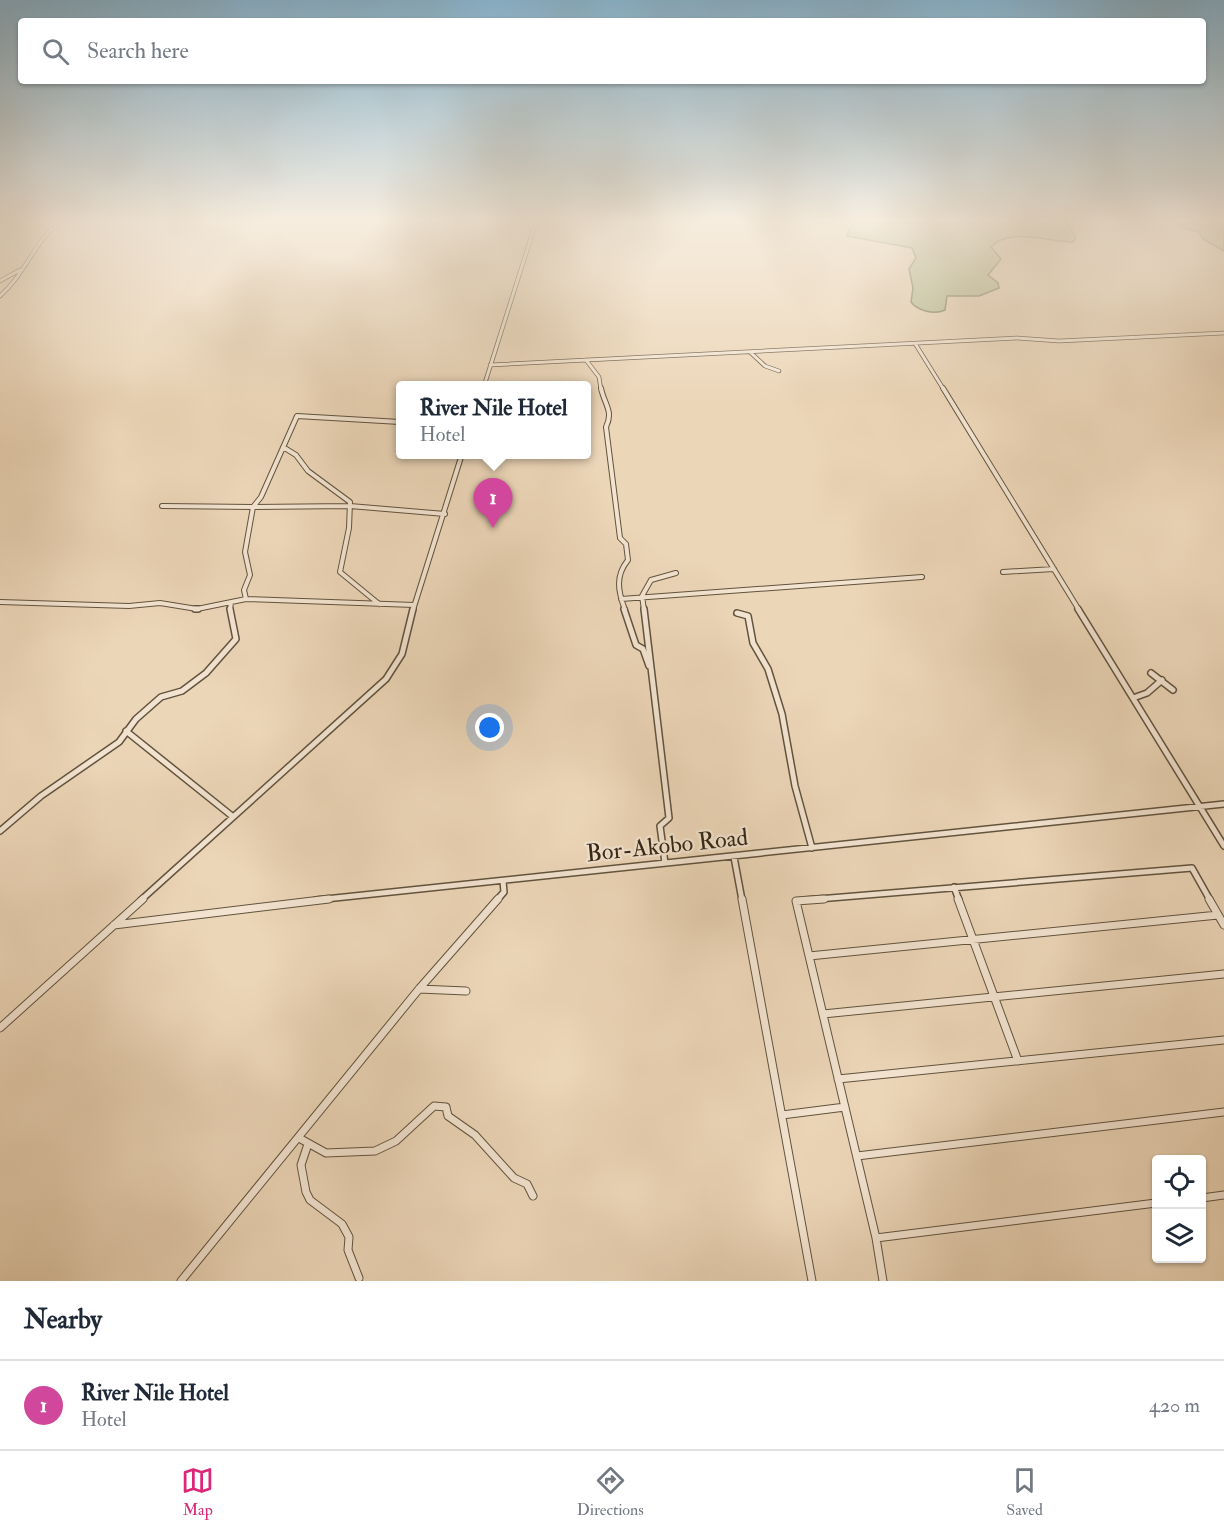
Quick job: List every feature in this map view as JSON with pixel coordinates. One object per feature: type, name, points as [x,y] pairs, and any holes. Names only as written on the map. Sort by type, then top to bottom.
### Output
[{"type":"street","points":[[0,296],[16,282]]},
{"type":"street","points":[[485,381],[517,282]]},
{"type":"street","points":[[490,365],[916,345],[1017,338],[1048,341],[1098,340],[1224,333]]},
{"type":"street","points":[[916,345],[1224,846]]},
{"type":"street","points":[[750,352],[765,366],[779,370]]},
{"type":"street","points":[[586,360],[599,377],[603,399],[609,406],[610,419],[606,427],[615,502],[620,538],[626,544],[628,560],[623,564],[618,588],[636,645],[643,649],[649,666]]},
{"type":"street","points":[[246,599],[244,590],[250,575],[245,552],[253,507],[261,497],[297,416],[396,422]]},
{"type":"street","points":[[283,447],[296,455],[308,471],[350,502],[347,524],[349,537],[340,572],[379,604]]},
{"type":"street","points":[[0,1028],[386,679],[402,654],[414,605],[446,514],[461,459]]},
{"type":"street","points":[[162,506],[350,506],[446,514]]},
{"type":"street","points":[[1003,572],[1054,569]]},
{"type":"street","points":[[665,863],[660,826],[669,818],[668,793],[649,666],[642,596],[651,580],[676,573]]},
{"type":"street","points":[[621,599],[922,577]]},
{"type":"street","points":[[0,602],[129,606],[160,603],[197,609],[246,599],[414,605]]},
{"type":"street","points":[[0,831],[41,796],[119,742],[126,731],[160,697],[182,691],[233,645],[236,629],[229,609],[231,602]]},
{"type":"street","points":[[736,613],[741,612],[748,616],[753,643],[768,669],[782,714],[795,786],[812,848]]},
{"type":"street","points":[[1151,673],[1173,690]]},
{"type":"street","points":[[1133,698],[1147,693],[1162,680]]},
{"type":"street","points":[[126,731],[232,816]]},
{"type":"street","name":"Bor-Akobo Road","points":[[114,925],[375,893],[1224,804]]},
{"type":"street","points":[[734,857],[812,1281]]},
{"type":"street","points":[[883,1281],[876,1238],[796,901],[1192,868],[1224,925]]},
{"type":"street","points":[[181,1281],[419,989],[504,892],[503,881]]},
{"type":"street","points":[[954,887],[1018,1061]]},
{"type":"street","points":[[809,956],[1218,915]]},
{"type":"street","points":[[823,1014],[1224,974]]},
{"type":"street","points":[[419,989],[466,991]]},
{"type":"street","points":[[838,1079],[1224,1040]]},
{"type":"street","points":[[299,1138],[326,1153],[375,1151],[396,1141],[434,1106],[441,1105],[446,1107],[448,1116],[474,1135],[500,1165],[512,1173],[514,1178],[527,1184],[533,1196]]},
{"type":"street","points":[[782,1115],[845,1107]]},
{"type":"street","points":[[857,1156],[1224,1112]]},
{"type":"street","points":[[308,1144],[302,1155],[299,1172],[309,1199],[324,1209],[335,1222],[342,1224],[349,1237],[348,1250],[359,1278]]},
{"type":"street","points":[[1206,1197],[1224,1195]]},
{"type":"street","points":[[876,1238],[1152,1204]]},
{"type":"green space","points":[[912,282],[996,282],[999,288],[979,296],[947,296],[945,310],[931,312],[918,308],[911,302]]},
{"type":"place","name":"River Nile Hotel","points":[[493,528]]}]
